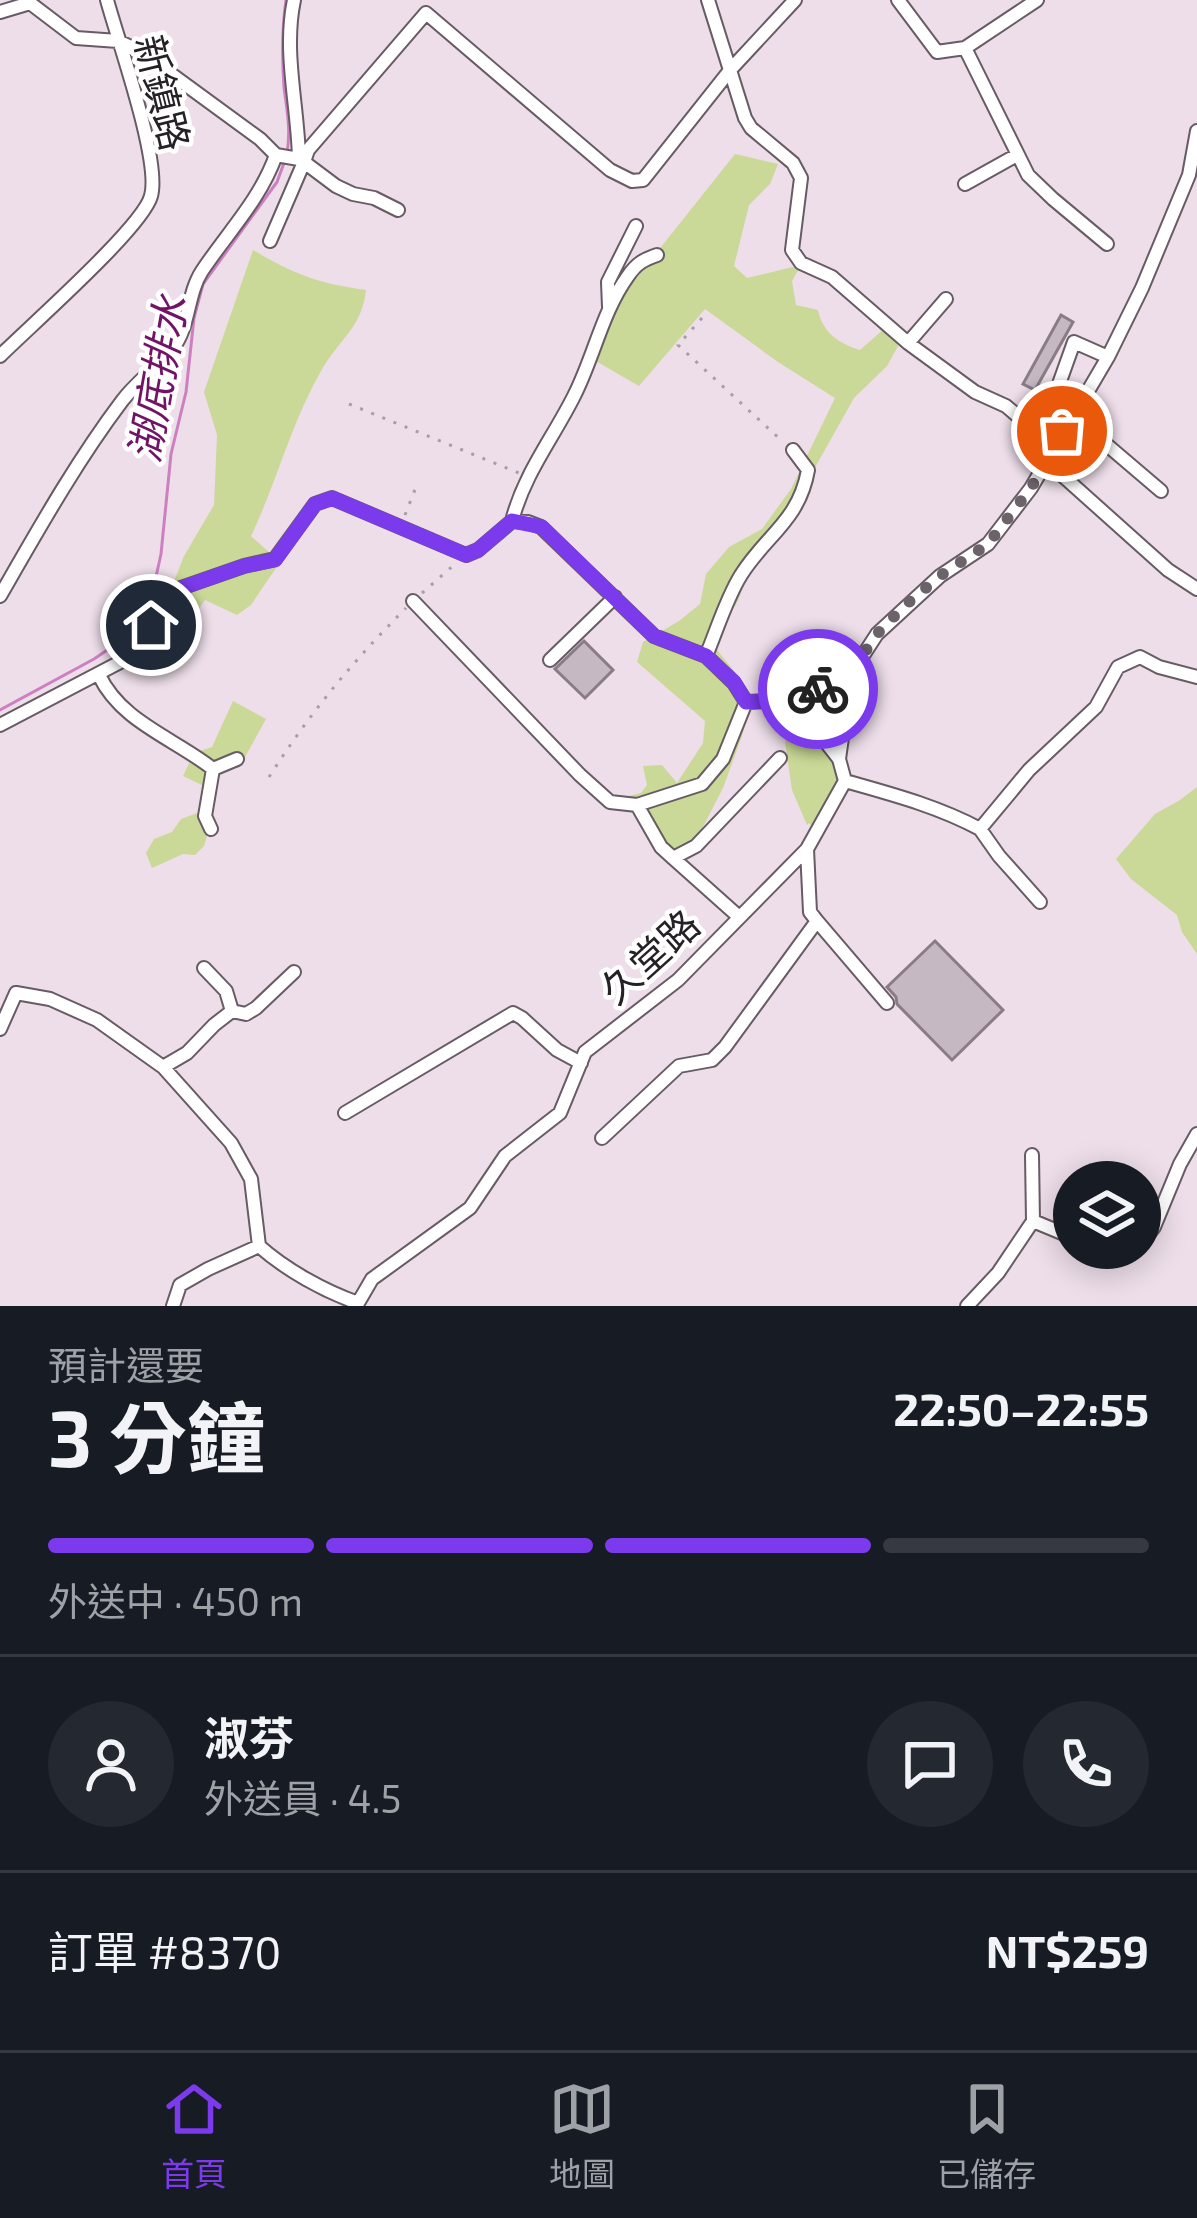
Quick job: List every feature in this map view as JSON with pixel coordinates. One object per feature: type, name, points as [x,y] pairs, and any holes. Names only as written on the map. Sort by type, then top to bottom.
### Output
[{"type":"street","name":"新鎮路","points":[[0,356],[122,236],[151,197],[149,148],[106,0]]},
{"type":"street","points":[[294,0],[290,18],[301,160]]},
{"type":"street","points":[[708,0],[745,118],[794,163],[802,178],[791,250],[802,263],[832,277],[908,343],[975,392],[1006,406],[1063,458],[1064,476],[1168,570],[1197,590]]},
{"type":"street","points":[[270,241],[301,160],[426,13],[610,170],[632,181],[643,180],[730,69],[795,0]]},
{"type":"street","points":[[898,0],[937,52],[964,48],[1036,0]]},
{"type":"street","points":[[0,12],[30,3],[76,38],[118,41],[141,52],[276,155],[301,160],[336,186],[398,210]]},
{"type":"street","points":[[964,48],[1028,175],[1107,244]]},
{"type":"street","points":[[838,759],[850,674],[877,634],[903,607],[988,544],[1031,488],[1108,357],[1189,176],[1197,131]]},
{"type":"street","points":[[0,596],[98,435],[124,398],[180,337],[200,274],[262,189],[276,155]]},
{"type":"street","points":[[964,184],[1017,155]]},
{"type":"street","points":[[609,308],[608,282],[636,226]]},
{"type":"street","points":[[0,725],[126,659],[176,590],[275,560],[315,504],[332,498],[466,555],[478,550],[512,521],[527,476],[573,398],[626,278],[640,261],[657,255]]},
{"type":"street","points":[[908,343],[946,299]]},
{"type":"street","points":[[1054,398],[1074,342],[1108,357]]},
{"type":"street","points":[[1073,416],[1161,491]]},
{"type":"street","points":[[706,656],[740,577],[804,494],[808,470],[793,450]]},
{"type":"street","points":[[512,521],[542,527],[654,636],[706,656],[734,682],[746,702]]},
{"type":"street","points":[[550,660],[615,597]]},
{"type":"street","points":[[413,601],[610,802],[637,805],[702,784],[724,759],[746,702]]},
{"type":"street","points":[[980,829],[1029,770],[1096,707],[1118,667],[1140,657],[1197,676]]},
{"type":"street","points":[[746,702],[793,700],[850,674]]},
{"type":"street","points":[[99,675],[130,716],[213,769]]},
{"type":"street","points":[[793,700],[838,759],[844,781],[922,803],[980,829],[1040,902]]},
{"type":"street","points":[[673,858],[696,846],[780,758]]},
{"type":"street","points":[[213,769],[237,759]]},
{"type":"street","points":[[211,829],[205,816],[213,769]]},
{"type":"street","name":"久堂路","points":[[259,1246],[334,1294],[359,1304],[372,1279],[470,1208],[506,1156],[560,1113],[585,1052],[678,980],[807,849],[844,781]]},
{"type":"street","points":[[637,805],[661,847],[738,916]]},
{"type":"street","points":[[807,849],[810,912],[886,1003]]},
{"type":"street","points":[[602,1138],[679,1066],[712,1060],[818,921]]},
{"type":"street","points":[[204,968],[226,991],[232,1011]]},
{"type":"street","points":[[163,1067],[187,1053],[232,1011],[246,1014],[256,1008],[294,972]]},
{"type":"street","points":[[0,1029],[16,993],[50,999],[97,1021],[163,1067],[231,1143],[251,1179],[259,1246],[181,1285],[173,1306]]},
{"type":"street","points":[[345,1113],[512,1013],[556,1050],[581,1063]]},
{"type":"street","points":[[1161,1210],[1197,1134]]},
{"type":"street","points":[[967,1306],[998,1273],[1033,1221],[1032,1155]]},
{"type":"street","points":[[1033,1221],[1053,1229]]},
{"type":"street","points":[[322,1306],[334,1294]]},
{"type":"path","points":[[702,318],[678,345],[793,450]]},
{"type":"path","points":[[349,404],[527,476]]},
{"type":"path","points":[[400,528],[416,488]]},
{"type":"path","points":[[268,777],[298,730],[352,663],[466,555]]},
{"type":"green space","points":[[735,154],[778,164],[770,184],[749,205],[734,266],[747,278],[801,265],[792,281],[796,305],[818,310],[833,336],[860,350],[885,328],[898,346],[887,366],[854,398],[749,571],[715,640],[713,645],[752,697],[723,788],[686,860],[630,808],[613,804],[641,793],[647,785],[643,766],[662,765],[677,783],[703,743],[705,721],[637,662],[643,642],[700,604],[706,574],[729,547],[762,529],[791,489],[835,398],[705,309],[639,386],[594,360],[607,315]]},
{"type":"green space","points":[[253,250],[307,277],[366,290],[364,303],[310,391],[251,536],[280,562],[251,605],[237,615],[205,600],[175,641],[143,624],[171,589],[214,505],[217,435],[204,392]]},
{"type":"green space","points":[[845,677],[845,781],[828,796],[814,828],[807,825],[792,790],[785,742],[806,687]]},
{"type":"green space","points":[[233,701],[266,719],[239,768],[218,765],[206,787],[183,776],[194,753],[212,747]]},
{"type":"green space","points":[[1197,787],[1197,954],[1177,915],[1131,879],[1116,859],[1155,814]]},
{"type":"green space","points":[[200,812],[209,829],[204,846],[195,855],[183,854],[152,868],[146,853],[154,839]]},
{"type":"building","points":[[1061,315],[1073,322],[1035,390],[1023,384]]},
{"type":"building","points":[[584,641],[613,670],[585,698],[555,669]]},
{"type":"building","points":[[935,941],[1003,1010],[952,1060],[897,1004],[887,987]]},
{"type":"waterway","name":"湖底排水","points":[[286,0],[287,154]]},
{"type":"waterway","name":"湖底排水","points":[[0,710],[128,636],[150,604],[161,554],[171,454],[203,284],[277,182],[284,163]]},
{"type":"way so far","points":[[818,689],[850,674],[877,634],[903,607],[988,544],[1031,488],[1062,431]]},
{"type":"route","points":[[151,625],[176,590],[275,560],[315,504],[332,498],[466,555],[512,521],[542,527],[654,636],[706,656],[734,682],[746,702],[793,700],[818,689]]}]
